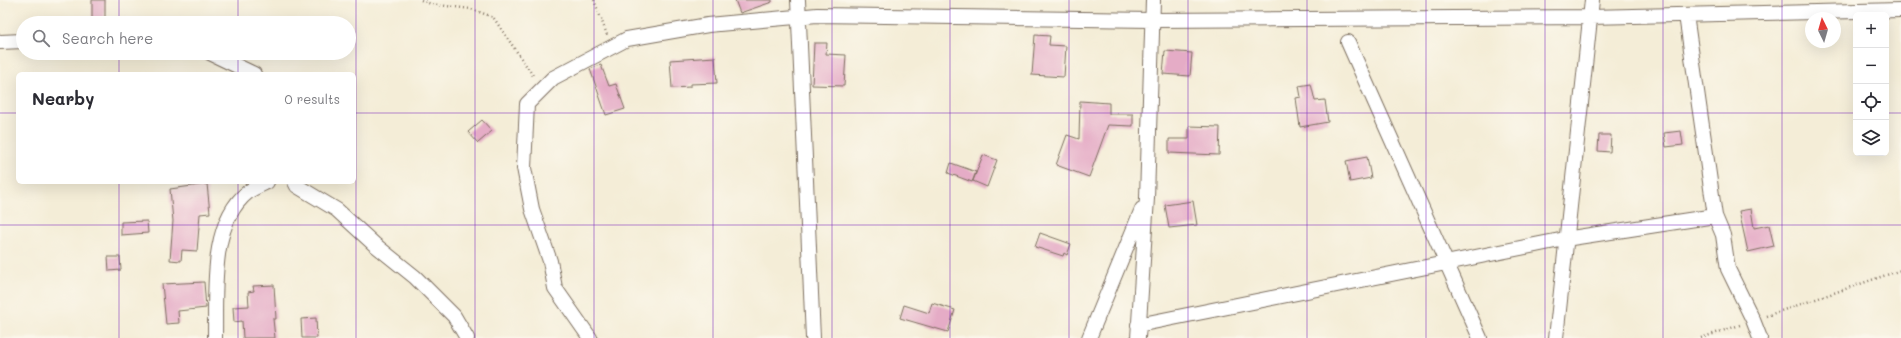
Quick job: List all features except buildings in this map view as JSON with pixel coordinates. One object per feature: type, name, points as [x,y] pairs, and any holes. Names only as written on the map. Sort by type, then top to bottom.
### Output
[{"type":"street","points":[[798,0],[814,338]]},
{"type":"street","points":[[1152,0],[1146,198],[1138,331],[1447,262],[1565,238],[1715,216]]},
{"type":"street","points":[[1556,338],[1565,238],[1592,0]]},
{"type":"street","points":[[590,338],[555,288],[550,261],[532,209],[524,168],[527,104],[553,78],[627,39],[701,27],[818,15],[1152,20],[1686,15],[1901,10]]},
{"type":"street","points":[[1686,15],[1715,216],[1723,235],[1728,269],[1753,320],[1760,338]]},
{"type":"street","points":[[0,42],[16,41]]},
{"type":"street","points":[[1348,42],[1480,338]]},
{"type":"street","points":[[225,60],[250,72]]},
{"type":"street","points":[[215,338],[216,269],[224,225],[234,206],[248,191],[263,184]]},
{"type":"street","points":[[296,184],[337,210],[374,244],[415,277],[454,316],[467,338]]},
{"type":"street","points":[[1089,338],[1146,198]]},
{"type":"path","points":[[421,0],[431,4],[471,9],[493,17],[542,89]]},
{"type":"path","points":[[594,0],[611,47]]},
{"type":"path","points":[[1701,338],[1901,270]]}]
